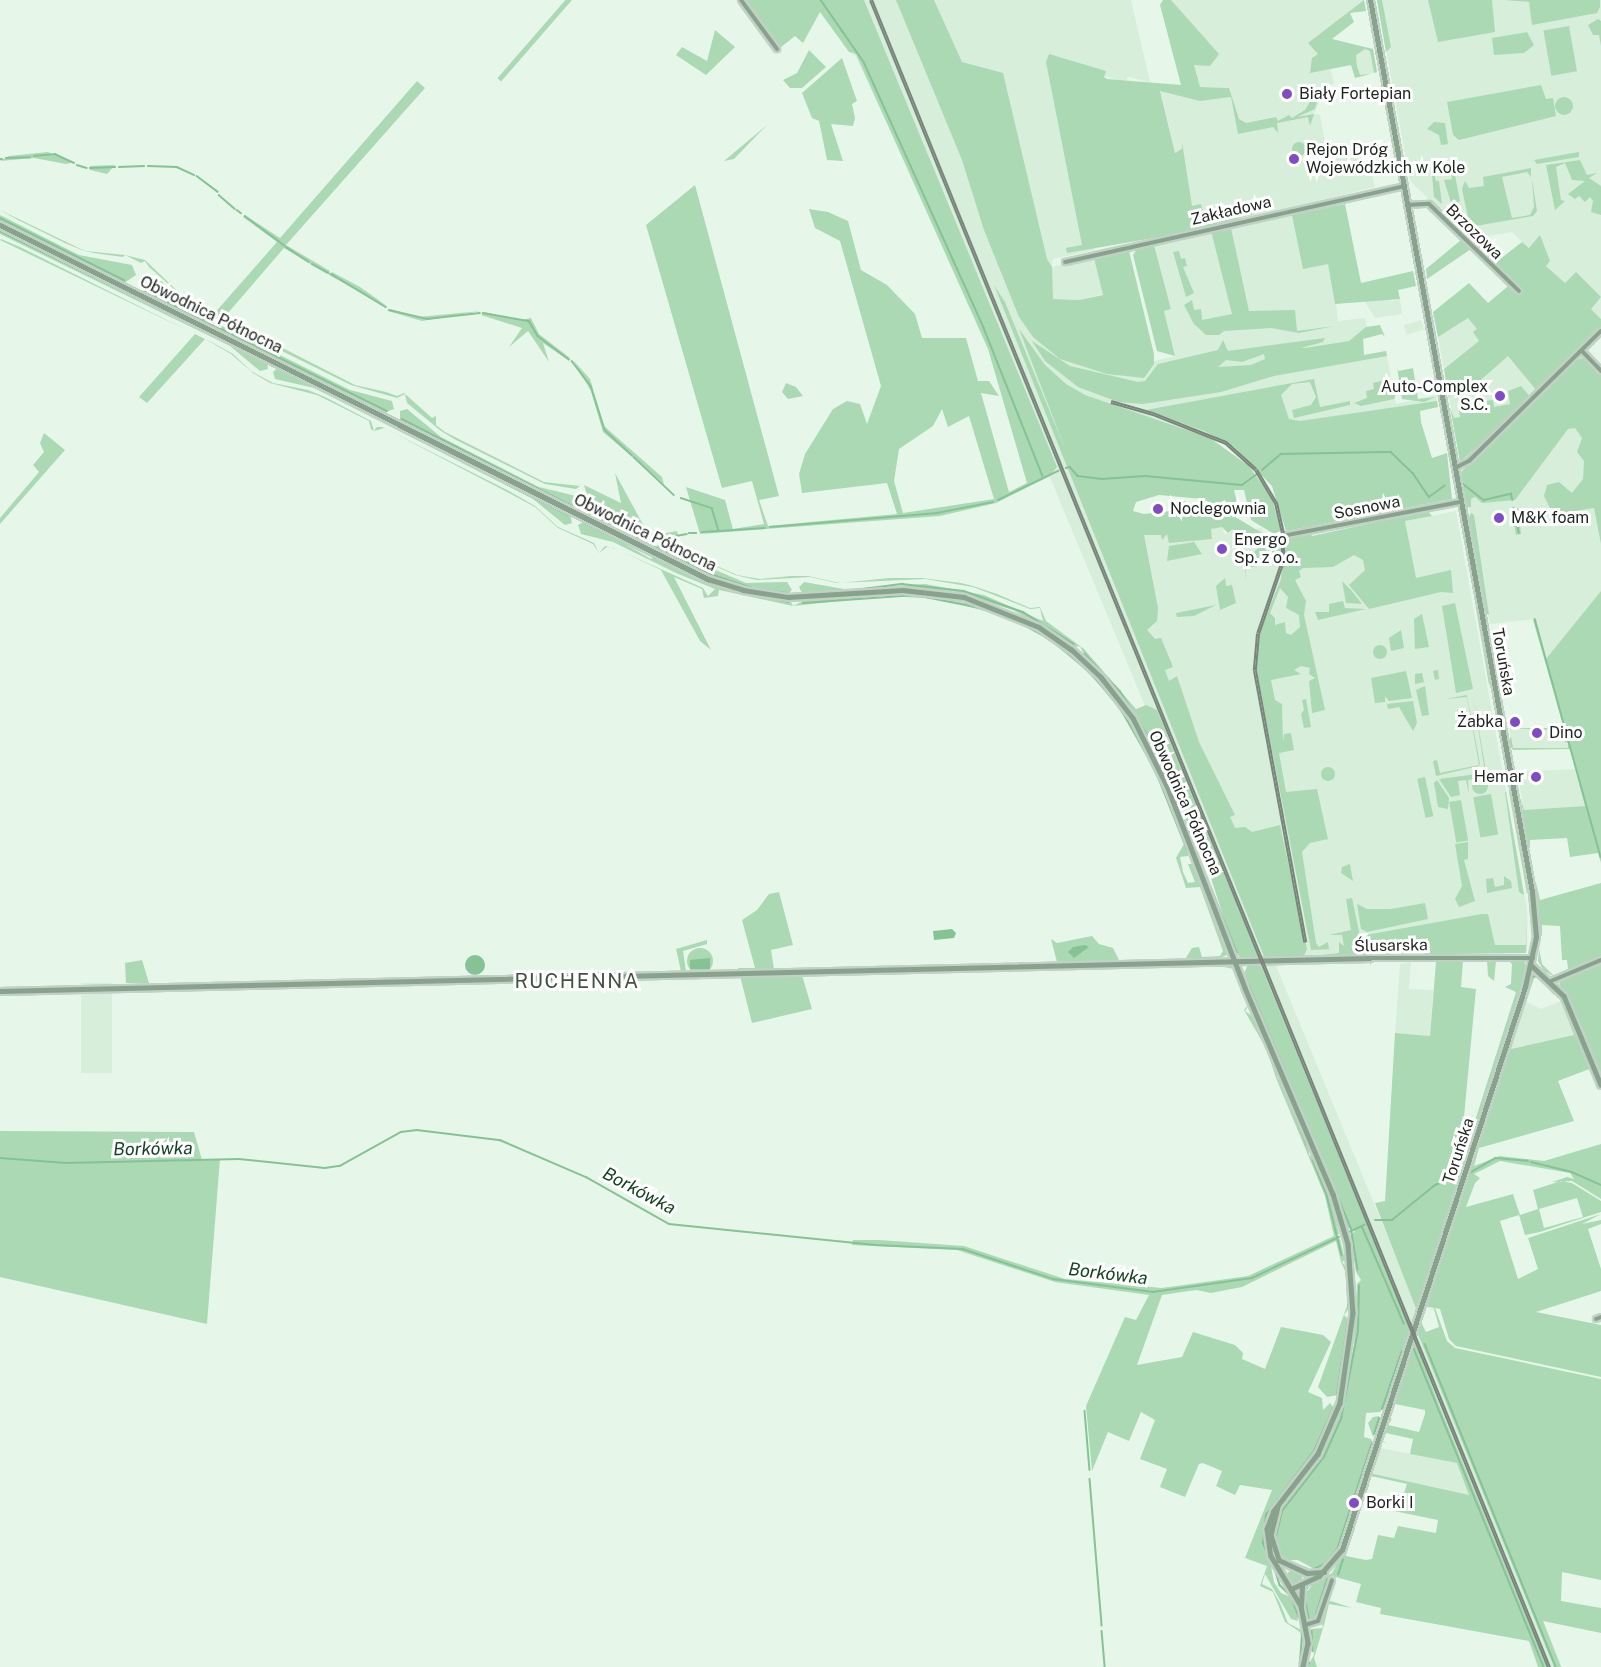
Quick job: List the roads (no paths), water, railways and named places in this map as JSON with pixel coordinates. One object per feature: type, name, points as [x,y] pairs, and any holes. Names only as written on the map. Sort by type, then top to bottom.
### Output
[{"type":"street","points":[[741,0],[777,49]]},
{"type":"street","name":"Toruńska","points":[[1324,1572],[1341,1550],[1533,958],[1535,908],[1370,0]]},
{"type":"street","name":"Zakładowa","points":[[1065,262],[1404,186]]},
{"type":"street","name":"Brzozowa","points":[[1407,205],[1429,204],[1520,291]]},
{"type":"street","name":"Obwodnica Północna","points":[[0,225],[708,579],[755,593],[788,597],[890,590],[940,593],[988,604],[1039,627],[1094,670],[1139,728],[1175,804],[1236,961],[1337,1204],[1353,1278],[1352,1330],[1338,1410],[1318,1454],[1270,1518],[1266,1539],[1282,1578]]},
{"type":"street","points":[[1455,468],[1469,461],[1601,331]]},
{"type":"street","points":[[1582,351],[1601,371]]},
{"type":"street","name":"Sosnowa","points":[[1277,537],[1461,502]]},
{"type":"street","name":"Ślusarska","points":[[0,991],[1236,961],[1533,958]]},
{"type":"street","points":[[1551,981],[1601,960]]},
{"type":"street","points":[[1531,964],[1551,981],[1569,1007],[1601,1085]]},
{"type":"street","name":"Obwodnica Północna","points":[[1279,1505],[1271,1530],[1272,1545],[1279,1560],[1291,1567]]},
{"type":"street","points":[[1301,1606],[1282,1578],[1291,1567],[1303,1571],[1324,1572]]},
{"type":"street","points":[[1303,1571],[1301,1606],[1308,1648],[1304,1667]]},
{"type":"street","points":[[1290,1588],[1303,1585],[1324,1572]]},
{"type":"street","points":[[1305,1625],[1318,1621],[1332,1580]]},
{"type":"waterway","points":[[821,0],[864,62],[984,328],[1043,476]]},
{"type":"waterway","points":[[34,156],[55,154],[74,163]]},
{"type":"waterway","points":[[6,158],[30,157]]},
{"type":"waterway","points":[[77,165],[87,168]]},
{"type":"waterway","points":[[119,167],[144,166]]},
{"type":"waterway","points":[[148,166],[177,167],[194,175]]},
{"type":"waterway","points":[[90,168],[115,167]]},
{"type":"waterway","points":[[197,176],[218,192]]},
{"type":"waterway","points":[[219,195],[235,209]]},
{"type":"waterway","points":[[237,210],[241,213]]},
{"type":"waterway","points":[[245,216],[284,245]]},
{"type":"waterway","points":[[0,218],[124,280]]},
{"type":"waterway","points":[[0,231],[266,361]]},
{"type":"waterway","points":[[286,247],[309,262]]},
{"type":"waterway","points":[[312,264],[329,273]]},
{"type":"waterway","points":[[331,274],[386,307]]},
{"type":"waterway","points":[[145,291],[387,411]]},
{"type":"waterway","points":[[389,310],[427,319],[480,313]]},
{"type":"waterway","points":[[483,313],[529,321],[538,336],[569,359]]},
{"type":"waterway","points":[[572,361],[591,386],[605,430],[632,455]]},
{"type":"waterway","points":[[281,369],[569,515]]},
{"type":"waterway","points":[[402,419],[574,507]]},
{"type":"waterway","points":[[1262,470],[1281,454],[1391,452],[1413,473],[1429,497],[1444,486]]},
{"type":"waterway","points":[[634,457],[674,495]]},
{"type":"waterway","points":[[1066,468],[1070,467],[1078,476],[1102,479],[1145,476],[1242,485],[1257,474]]},
{"type":"waterway","points":[[998,500],[1058,471]]},
{"type":"waterway","points":[[1462,483],[1484,500],[1511,494],[1513,500]]},
{"type":"waterway","points":[[681,498],[712,508],[719,531],[765,528]]},
{"type":"waterway","points":[[770,527],[937,513],[993,502]]},
{"type":"waterway","points":[[1514,508],[1519,532]]},
{"type":"waterway","points":[[590,515],[710,574],[755,589],[787,593]]},
{"type":"waterway","points":[[585,523],[706,583],[788,602]]},
{"type":"waterway","points":[[702,532],[719,531]]},
{"type":"waterway","points":[[689,533],[696,533]]},
{"type":"waterway","points":[[659,539],[687,534]]},
{"type":"waterway","points":[[840,592],[902,584],[964,591],[1023,612],[1074,644]]},
{"type":"waterway","points":[[803,603],[915,595],[991,610]]},
{"type":"waterway","points":[[1535,619],[1601,857]]},
{"type":"waterway","points":[[1017,621],[1053,641],[1091,673],[1121,709],[1149,758]]},
{"type":"waterway","points":[[1085,654],[1120,691],[1155,747],[1237,952]]},
{"type":"waterway","points":[[1156,771],[1188,851]]},
{"type":"waterway","points":[[1195,867],[1226,948]]},
{"type":"waterway","points":[[924,972],[939,972]]},
{"type":"waterway","points":[[1426,1304],[1532,977],[1539,976]]},
{"type":"waterway","points":[[1249,985],[1352,1230]]},
{"type":"waterway","points":[[1254,1018],[1271,1056]]},
{"type":"waterway","points":[[1284,1086],[1307,1145]]},
{"type":"waterway","name":"Borkówka","points":[[0,1158],[66,1163],[239,1159],[325,1168],[340,1166],[401,1132],[417,1130],[500,1140],[586,1177],[669,1224],[875,1245],[963,1249],[1053,1279],[1153,1292],[1252,1278],[1339,1237]]},
{"type":"waterway","name":"Borkówka","points":[[1468,1174],[1496,1158],[1528,1161]]},
{"type":"waterway","points":[[1313,1160],[1327,1195],[1342,1255]]},
{"type":"waterway","name":"Borkówka","points":[[1531,1162],[1572,1172],[1601,1185]]},
{"type":"waterway","name":"Borkówka","points":[[1375,1220],[1392,1220],[1435,1185],[1458,1176]]},
{"type":"waterway","name":"Borkówka","points":[[1349,1232],[1364,1225]]},
{"type":"waterway","points":[[1362,1226],[1404,1323]]},
{"type":"waterway","points":[[1352,1232],[1358,1270]]},
{"type":"waterway","points":[[1347,1271],[1349,1306]]},
{"type":"waterway","points":[[1275,1540],[1282,1511],[1324,1457],[1341,1419],[1358,1331],[1359,1286]]},
{"type":"waterway","points":[[1337,1394],[1348,1321]]},
{"type":"waterway","points":[[1425,1344],[1556,1667]]},
{"type":"waterway","points":[[1413,1346],[1544,1667]]},
{"type":"waterway","points":[[1382,1409],[1402,1351]]},
{"type":"waterway","points":[[1273,1567],[1263,1543],[1266,1515],[1314,1451],[1333,1409]]},
{"type":"waterway","points":[[1085,1411],[1090,1470]]},
{"type":"waterway","points":[[1374,1434],[1379,1419]]},
{"type":"waterway","points":[[1314,1569],[1327,1563],[1338,1547],[1372,1443]]},
{"type":"waterway","points":[[1090,1479],[1102,1626]]},
{"type":"waterway","points":[[1338,1575],[1343,1560]]},
{"type":"waterway","points":[[1290,1562],[1308,1569]]},
{"type":"waterway","points":[[1276,1572],[1280,1585],[1290,1595]]},
{"type":"waterway","points":[[1316,1614],[1327,1580]]},
{"type":"waterway","points":[[1304,1592],[1311,1583]]},
{"type":"waterway","points":[[1305,1597],[1309,1618]]},
{"type":"waterway","points":[[1293,1600],[1299,1617]]},
{"type":"waterway","points":[[1102,1631],[1105,1667]]},
{"type":"waterway","points":[[1312,1631],[1313,1651]]},
{"type":"waterway","points":[[1300,1663],[1302,1632]]},
{"type":"railway","points":[[871,0],[1549,1667]]},
{"type":"railway","points":[[1111,402],[1153,414],[1226,443],[1256,470],[1276,503],[1283,533],[1283,561],[1258,634],[1255,671],[1305,942]]},
{"type":"place","name":"Biały Fortepian","points":[[1287,94]]},
{"type":"place","name":"Rejon Dróg Wojewódzkich w Kole","points":[[1294,159]]},
{"type":"place","name":"Auto-Complex S.C.","points":[[1500,396]]},
{"type":"place","name":"Noclegownia","points":[[1158,509]]},
{"type":"place","name":"M&K foam","points":[[1499,518]]},
{"type":"place","name":"Energo Sp. z o.o.","points":[[1222,549]]},
{"type":"place","name":"Żabka","points":[[1515,722]]},
{"type":"place","name":"Dino","points":[[1537,733]]},
{"type":"place","name":"Hemar","points":[[1536,777]]},
{"type":"place","name":"Borki I","points":[[1354,1503]]},
{"type":"district","name":"RUCHENNA","points":[[577,981]]}]
